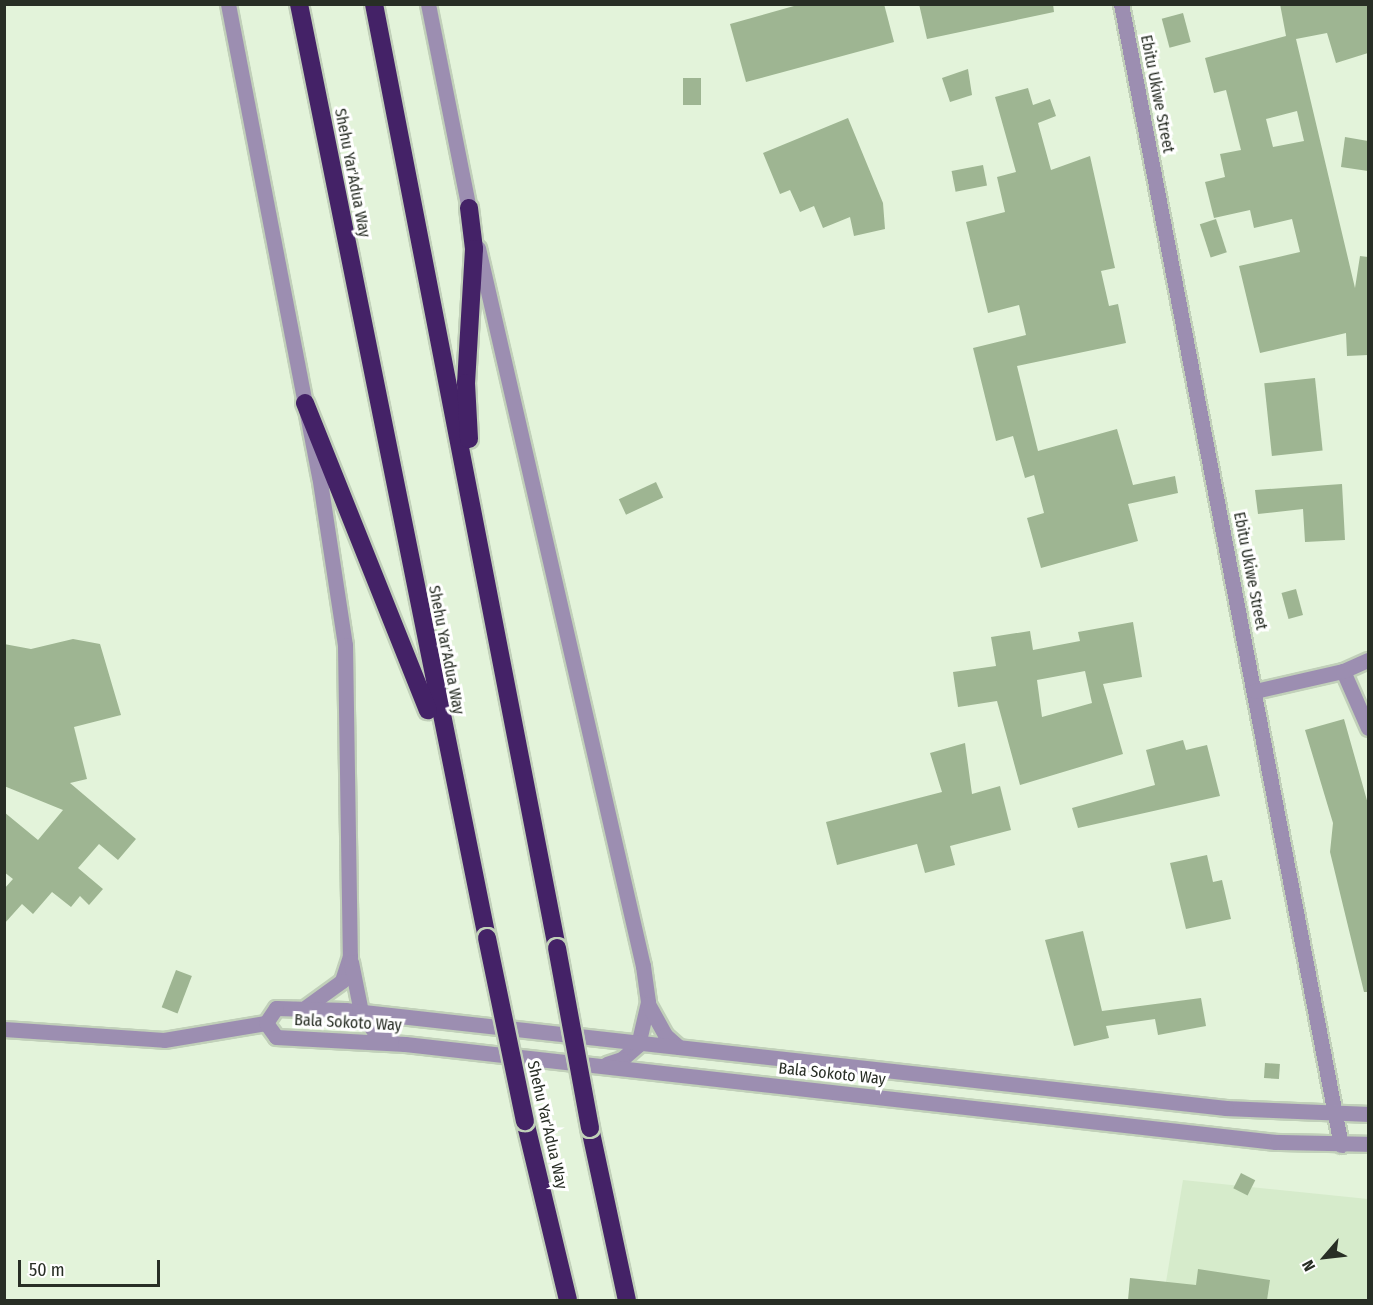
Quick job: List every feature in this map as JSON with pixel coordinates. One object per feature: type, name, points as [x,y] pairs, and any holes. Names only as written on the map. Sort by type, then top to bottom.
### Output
[{"type":"highway","name":"Shehu Yar'Adua Way","points":[[299,4],[463,833],[525,1120],[568,1300]]},
{"type":"highway","points":[[374,4],[491,601],[590,1128],[627,1300]]},
{"type":"highway","points":[[469,208],[474,249],[466,408],[491,601]]},
{"type":"highway","points":[[304,403],[422,689],[463,833]]},
{"type":"street","points":[[228,4],[304,403],[345,645],[350,956],[361,1012],[379,1035],[405,1044]]},
{"type":"street","points":[[428,4],[469,208],[627,878],[648,1002],[664,1035],[679,1047]]},
{"type":"street","name":"Ebitu Ukiwe Street","points":[[1121,4],[1339,1115],[1341,1145]]},
{"type":"street","points":[[1255,691],[1343,671],[1368,660]]},
{"type":"street","points":[[1343,671],[1368,728]]},
{"type":"street","points":[[306,1007],[342,981],[350,956]]},
{"type":"street","points":[[597,1066],[622,1059],[640,1040],[648,1002]]},
{"type":"street","name":"Bala Sokoto Way","points":[[1368,1114],[1339,1115],[1226,1108],[679,1047],[640,1040],[306,1007],[276,1008],[266,1023],[276,1037],[405,1044],[1341,1145],[1368,1144]]},
{"type":"street","points":[[4,1029],[164,1040],[266,1023]]},
{"type":"shaded area","points":[[1183,1180],[1368,1199],[1368,1300],[1163,1300]]},
{"type":"building","points":[[801,4],[884,4],[894,42],[746,82],[730,24]]},
{"type":"building","points":[[919,4],[1053,4],[1054,12],[927,39]]},
{"type":"building","points":[[1280,4],[1368,4],[1368,53],[1336,63],[1327,33],[1296,39],[1355,288],[1360,256],[1368,257],[1368,355],[1347,356],[1346,333],[1260,353],[1239,266],[1300,252],[1292,219],[1254,228],[1250,210],[1214,218],[1205,182],[1225,177],[1220,154],[1241,150],[1226,90],[1214,93],[1205,58],[1286,36]],"holes":[[[1297,111],[1304,141],[1273,147],[1266,119]]]},
{"type":"building","points":[[1183,13],[1191,42],[1170,48],[1162,19]]},
{"type":"building","points":[[968,69],[972,95],[950,102],[942,78]]},
{"type":"building","points":[[683,78],[701,78],[701,105],[683,105]]},
{"type":"building","points":[[1028,88],[1033,105],[1050,99],[1056,116],[1038,123],[1051,170],[1090,156],[1115,268],[1101,271],[1109,306],[1118,304],[1126,343],[1017,366],[1038,451],[1117,429],[1133,485],[1175,476],[1178,493],[1128,504],[1138,541],[1041,568],[1027,518],[1044,513],[1034,475],[1025,478],[1013,436],[996,441],[973,348],[1026,335],[1019,305],[988,313],[966,222],[1005,212],[997,177],[1016,172],[995,97]]},
{"type":"building","points":[[848,118],[883,203],[885,229],[854,236],[850,217],[823,228],[814,206],[800,212],[790,190],[780,194],[763,153]]},
{"type":"building","points":[[1345,137],[1368,141],[1368,171],[1341,167]]},
{"type":"building","points":[[983,165],[987,186],[956,192],[952,171]]},
{"type":"building","points":[[1216,219],[1227,252],[1211,258],[1200,224]]},
{"type":"building","points":[[1315,378],[1323,451],[1272,456],[1264,383]]},
{"type":"building","points":[[656,482],[663,497],[626,515],[619,499]]},
{"type":"building","points":[[1342,484],[1345,540],[1305,542],[1303,509],[1258,514],[1255,490]]},
{"type":"building","points":[[1296,589],[1303,615],[1288,619],[1282,593]]},
{"type":"building","points":[[1133,622],[1142,677],[1103,684],[1123,754],[1020,785],[997,701],[958,707],[953,672],[996,666],[991,637],[1030,631],[1033,650],[1080,641],[1078,632]],"holes":[[[1085,671],[1092,703],[1042,717],[1037,680]]]},
{"type":"building","points":[[73,639],[100,644],[121,715],[74,727],[87,779],[70,783],[136,839],[118,860],[99,844],[78,868],[103,889],[89,905],[80,896],[71,907],[52,892],[33,914],[22,904],[4,924],[4,889],[13,879],[4,872],[4,812],[38,840],[63,810],[4,786],[4,644],[31,649]]},
{"type":"building","points":[[1344,719],[1368,804],[1368,992],[1364,992],[1330,852],[1333,823],[1305,730]]},
{"type":"building","points":[[1183,740],[1186,750],[1207,745],[1220,796],[1078,828],[1072,808],[1155,785],[1146,750]]},
{"type":"building","points":[[965,743],[972,794],[1000,786],[1011,830],[950,846],[955,865],[925,873],[917,844],[837,865],[826,822],[942,792],[930,753]]},
{"type":"building","points":[[1207,855],[1213,882],[1222,880],[1231,919],[1186,929],[1170,863]]},
{"type":"building","points":[[1083,931],[1102,1011],[1201,998],[1206,1026],[1158,1035],[1155,1019],[1106,1026],[1109,1038],[1074,1046],[1045,940]]},
{"type":"building","points":[[176,970],[192,976],[178,1013],[162,1007]]},
{"type":"building","points":[[1265,1063],[1280,1064],[1279,1079],[1264,1078]]},
{"type":"building","points":[[1241,1173],[1255,1180],[1248,1195],[1233,1188]]},
{"type":"building","points":[[1198,1269],[1270,1280],[1267,1300],[1128,1300],[1130,1278],[1196,1285]]}]
